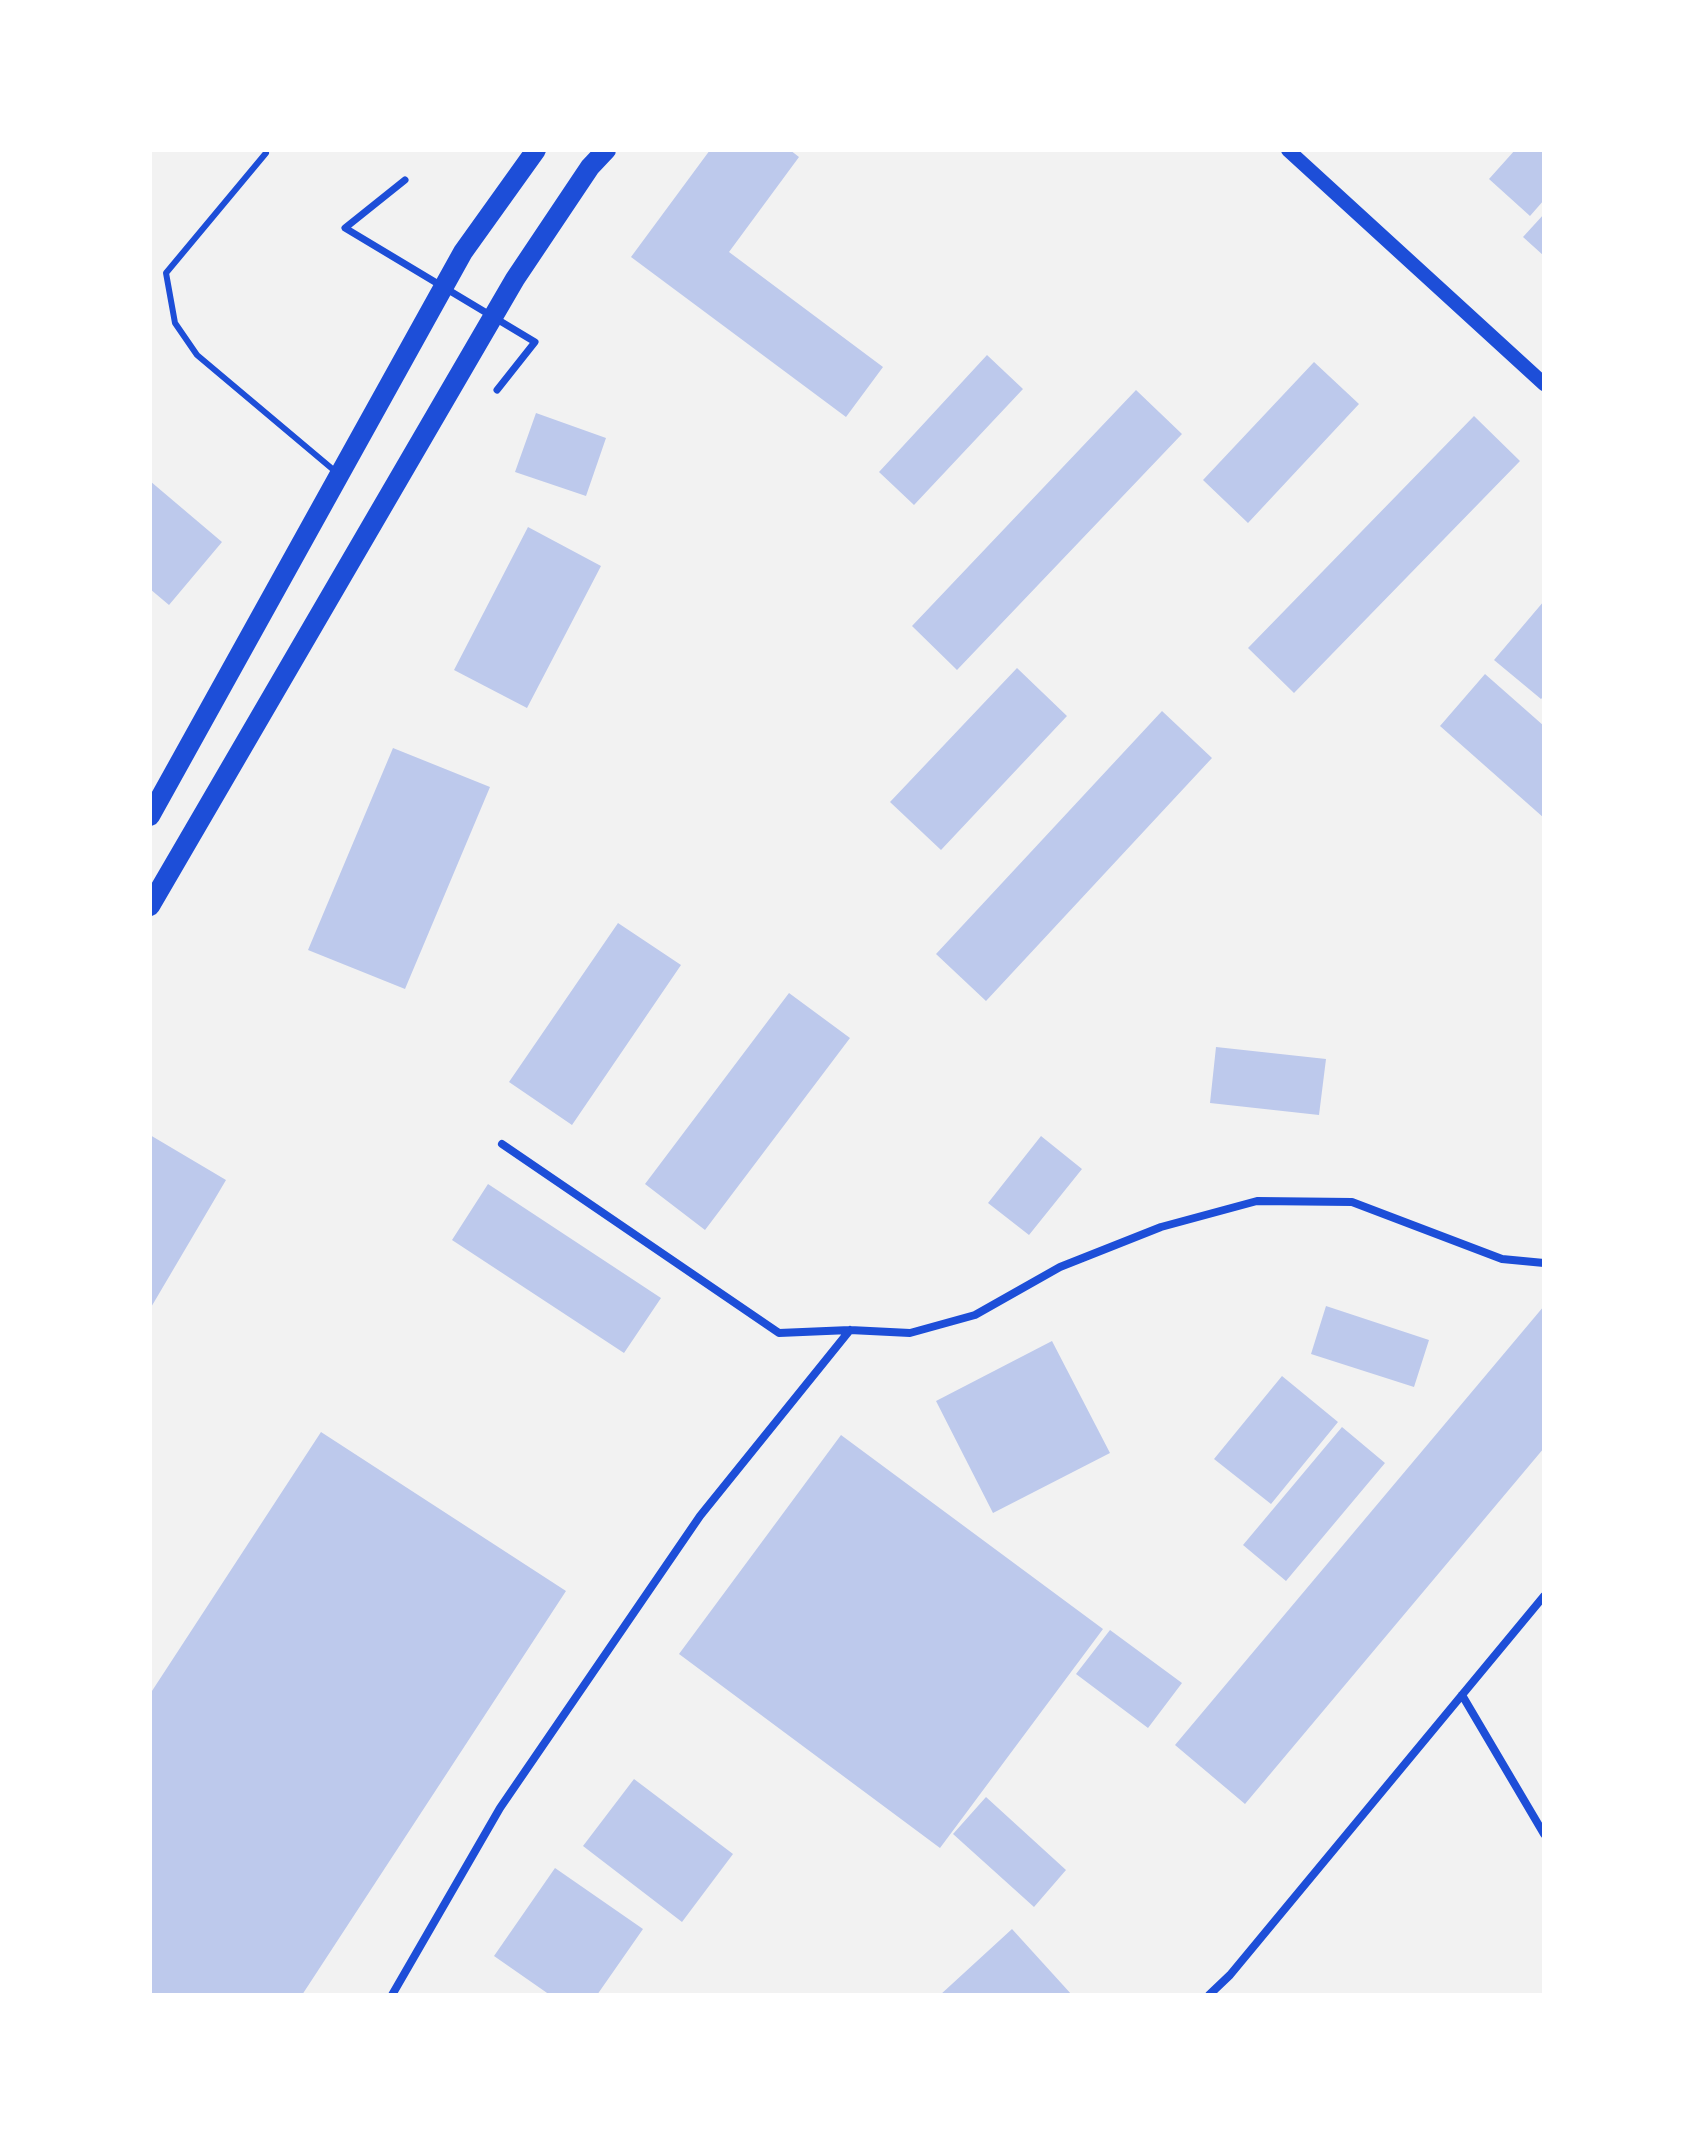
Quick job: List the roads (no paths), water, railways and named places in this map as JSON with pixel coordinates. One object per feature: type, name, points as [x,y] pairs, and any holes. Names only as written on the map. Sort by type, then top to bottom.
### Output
[{"type":"main road","points":[[150,816],[463,252],[536,150]]},
{"type":"main road","points":[[150,906],[515,279],[606,150]]},
{"type":"street","points":[[1288,150],[1544,384]]},
{"type":"street","points":[[405,180],[345,228],[535,342],[497,390]]},
{"type":"street","points":[[502,1144],[779,1333],[850,1330],[910,1333],[975,1315],[1060,1267],[1161,1227],[1257,1201],[1352,1202],[1502,1259],[1544,1263]]},
{"type":"street","points":[[392,1995],[500,1808],[700,1516],[850,1330]]},
{"type":"street","points":[[1209,1995],[1230,1975],[1544,1596]]},
{"type":"street","points":[[1462,1695],[1544,1834]]},
{"type":"lane","points":[[266,153],[166,273],[175,323],[197,355],[339,474]]}]
